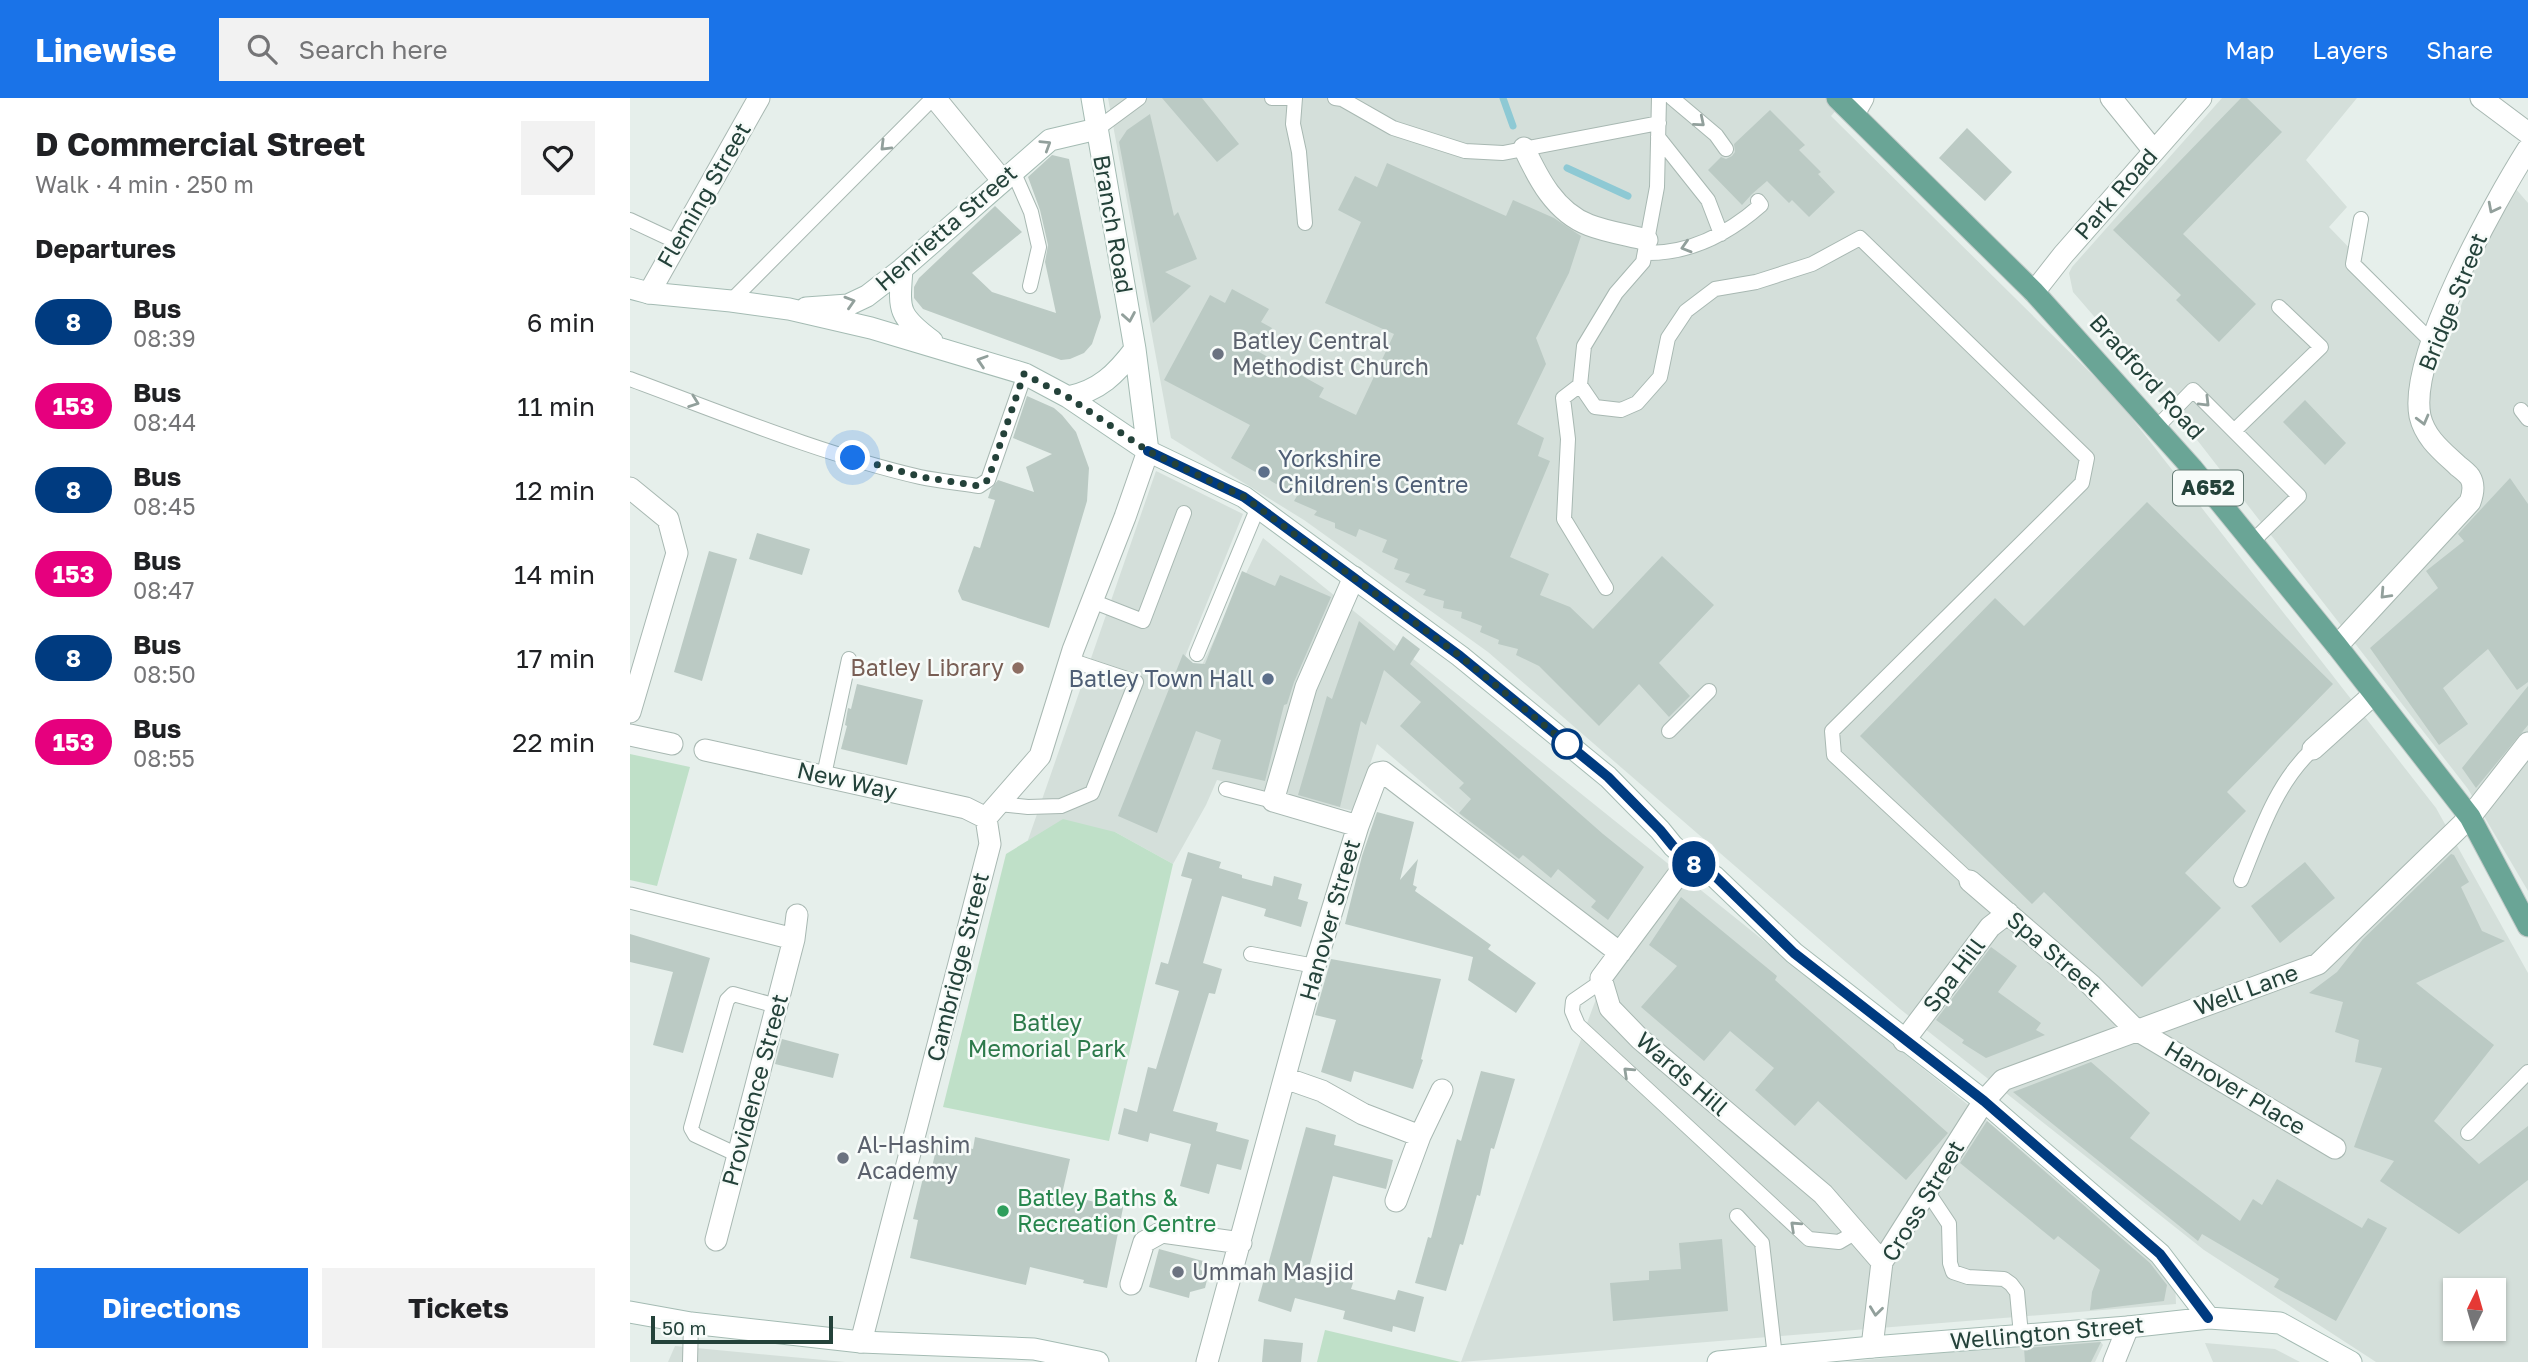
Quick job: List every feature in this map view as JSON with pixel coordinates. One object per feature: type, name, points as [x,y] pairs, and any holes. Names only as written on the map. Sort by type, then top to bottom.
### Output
[{"type":"main road","points":[[1826,98],[1858,106]]},
{"type":"main road","name":"Bradford Road","points":[[1837,98],[1858,106],[2034,292],[2157,427],[2253,541],[2470,817],[2528,926]]},
{"type":"street","name":"Fleming Street","points":[[639,291],[677,242],[759,98]]},
{"type":"street","points":[[934,98],[1007,175]]},
{"type":"street","name":"Branch Road","points":[[1092,98],[1135,349],[1148,451]]},
{"type":"street","points":[[2111,98],[2154,151]]},
{"type":"street","name":"Park Road","points":[[2034,292],[2063,255],[2201,98]]},
{"type":"street","points":[[2481,98],[2528,133]]},
{"type":"street","name":"Henrietta Street","points":[[789,309],[848,305],[867,296],[902,269],[1050,140],[1097,129]]},
{"type":"street","points":[[1524,148],[1535,172],[1555,202],[1587,224],[1646,246]]},
{"type":"street","name":"Bridge Street","points":[[2337,646],[2470,502],[2474,489],[2470,477],[2430,440],[2420,415],[2420,386],[2432,342],[2466,261],[2503,188],[2528,149]]},
{"type":"street","points":[[902,269],[899,304],[912,326],[940,347]]},
{"type":"street","points":[[639,291],[789,309],[940,347],[1024,374],[1068,397],[1148,451],[1244,497],[1460,656],[1608,777],[1689,860],[1716,877],[1794,953],[1984,1101],[2160,1254],[2208,1318]]},
{"type":"street","points":[[1068,397],[1086,394],[1100,386],[1122,367],[1135,349]]},
{"type":"street","points":[[993,811],[1040,756],[1070,660],[1148,451]]},
{"type":"street","points":[[630,488],[668,519],[677,553],[630,712]]},
{"type":"street","points":[[1354,577],[1306,687],[1273,801],[1358,826]]},
{"type":"street","points":[[2313,749],[2374,694]]},
{"type":"street","points":[[630,735],[672,744]]},
{"type":"street","name":"Well Lane","points":[[1984,1101],[2003,1080],[2135,1029],[2318,964],[2470,817],[2528,743]]},
{"type":"street","name":"New Way","points":[[705,750],[966,808],[993,811]]},
{"type":"street","name":"Hanover Street","points":[[1207,1362],[1315,966],[1358,826],[1378,773],[1383,772],[1620,953]]},
{"type":"street","name":"Cambridge Street","points":[[861,1342],[990,844],[993,811]]},
{"type":"street","points":[[1602,981],[1601,978],[1689,860]]},
{"type":"street","name":"Spa Street","points":[[1970,881],[2091,985],[2135,1029]]},
{"type":"street","points":[[630,898],[794,939]]},
{"type":"street","name":"Spa Hill","points":[[1904,1041],[1990,927],[2008,914]]},
{"type":"street","name":"Providence Street","points":[[716,1240],[794,939],[797,915]]},
{"type":"street","name":"Wards Hill","points":[[1602,981],[1611,1008],[1640,1039],[1823,1194],[1882,1262]]},
{"type":"street","name":"Hanover Place","points":[[2135,1029],[2335,1148]]},
{"type":"street","points":[[1284,1078],[1322,1091],[1363,1114],[1420,1136]]},
{"type":"street","points":[[1396,1201],[1420,1136],[1442,1090]]},
{"type":"street","name":"Cross Street","points":[[1872,1347],[1882,1262],[1984,1101]]},
{"type":"street","points":[[1131,1284],[1144,1242],[1162,1232],[1241,1243]]},
{"type":"street","points":[[630,1312],[691,1323],[861,1342],[1034,1349],[1044,1357],[1098,1362]]},
{"type":"street","name":"Wellington Street","points":[[1718,1362],[1788,1358],[1872,1347],[2129,1327],[2208,1318],[2280,1323],[2351,1362]]},
{"type":"street","points":[[2114,1362],[2129,1327]]},
{"type":"lane","points":[[731,301],[934,98]]},
{"type":"lane","points":[[1097,129],[1139,98]]},
{"type":"lane","points":[[1272,98],[1294,98],[1293,124],[1299,152],[1305,223]]},
{"type":"lane","points":[[1335,98],[1342,99],[1393,128],[1465,150],[1503,153],[1658,130]]},
{"type":"lane","points":[[1659,98],[1657,187],[1643,262],[1616,293],[1584,346],[1580,385],[1595,407],[1621,410],[1637,403],[1660,377],[1668,338],[1686,311],[1715,289],[1756,282],[1812,264],[1860,238],[2087,458],[2082,483],[1832,732],[1834,755],[1970,881]]},
{"type":"lane","points":[[1672,98],[1716,135],[1726,149]]},
{"type":"lane","points":[[1658,130],[1708,200],[1720,234]]},
{"type":"lane","points":[[1007,175],[1031,212],[1039,247],[1030,286]]},
{"type":"lane","points":[[1646,246],[1680,250],[1720,234],[1753,212],[1761,205],[1758,201]]},
{"type":"lane","points":[[2361,219],[2353,264],[2432,342]]},
{"type":"lane","points":[[630,220],[677,242]]},
{"type":"lane","points":[[2234,431],[2321,347],[2279,307]]},
{"type":"lane","points":[[630,379],[853,458],[922,477],[979,486],[988,480],[1024,374]]},
{"type":"lane","points":[[1580,385],[1563,398],[1568,439],[1564,519],[1606,588]]},
{"type":"lane","points":[[2157,427],[2193,390],[2299,496],[2253,541]]},
{"type":"lane","points":[[1196,654],[1258,507]]},
{"type":"lane","points":[[1090,607],[1143,621],[1184,513]]},
{"type":"lane","points":[[824,775],[849,659]]},
{"type":"lane","points":[[993,811],[1061,806],[1092,793],[1136,682],[1070,660]]},
{"type":"lane","points":[[1669,731],[1709,691]]},
{"type":"lane","points":[[2241,880],[2282,786],[2301,760],[2313,749]]},
{"type":"lane","points":[[1227,789],[1273,801]]},
{"type":"lane","points":[[1251,954],[1315,966]]},
{"type":"lane","points":[[1602,981],[1573,1001],[1578,1025],[1809,1239],[1839,1242],[1856,1232]]},
{"type":"lane","points":[[738,1155],[695,1135],[691,1128],[727,1000],[733,994],[777,1006]]},
{"type":"lane","points":[[2468,1132],[2528,1072]]},
{"type":"lane","points":[[1927,1191],[1949,1224],[1950,1263],[1953,1272],[1968,1277],[2004,1279],[2011,1284],[2017,1292],[2021,1335]]},
{"type":"lane","points":[[1737,1216],[1762,1243],[1788,1358]]},
{"type":"lane","points":[[690,1362],[691,1323]]},
{"type":"shaded area","points":[[1108,98],[1847,98],[1831,116],[2116,398],[2436,808],[2528,973],[2528,1362],[2376,1362],[2204,1250],[1900,1009],[1488,652],[1304,520],[1171,438]]},
{"type":"shaded area","points":[[2222,98],[2357,98],[2306,160],[2347,207],[2329,227],[2425,326],[2443,354],[2486,239],[2515,188],[2528,203],[2528,891],[2468,789],[2163,396],[2073,292],[2069,273],[2072,267]]},
{"type":"shaded area","points":[[1156,471],[1243,514],[1182,664],[1201,667],[1263,538],[1977,1112],[2175,1281],[2176,1304],[1461,1362],[1618,940],[1534,878],[1377,744],[1354,811],[1217,780],[1173,864],[1115,832],[1028,840]]},
{"type":"shaded area","points":[[2098,1338],[2103,1345],[2095,1362],[1844,1362]]},
{"type":"shaded area","points":[[2205,1343],[2275,1349],[2300,1362],[2213,1362]]},
{"type":"shaded area","points":[[675,1346],[845,1362],[668,1362]]},
{"type":"green space","points":[[630,754],[690,767],[657,886],[630,880]]},
{"type":"green space","name":"Batley Memorial Park","points":[[1063,819],[1115,832],[1173,864],[1109,1141],[943,1107],[1006,854]]},
{"type":"green space","points":[[1325,1330],[1461,1362],[1317,1362]]},
{"type":"building","points":[[1162,98],[1202,98],[1239,144],[1217,162]]},
{"type":"building","points":[[2241,98],[2247,98],[2282,132],[2183,234],[2256,304],[2219,342],[2176,300],[2181,295],[2113,230]]},
{"type":"building","points":[[1770,110],[1805,145],[1799,150],[1821,172],[1818,174],[1835,192],[1809,217],[1792,200],[1789,203],[1767,181],[1742,205],[1708,170],[1721,157],[1726,159],[1732,156],[1735,152],[1734,144]]},
{"type":"building","points":[[1150,114],[1174,216],[1178,212],[1197,259],[1165,272],[1191,286],[1153,323],[1119,142],[1127,130]]},
{"type":"building","points":[[1967,128],[2012,172],[1985,201],[1939,158]]},
{"type":"building","points":[[1052,155],[1069,159],[1101,317],[1092,344],[1084,353],[1061,360],[923,309],[914,298],[914,287],[919,278],[995,206],[1022,232],[972,273],[992,292],[1056,313],[1045,262],[1048,245],[1040,210],[1028,177]]},
{"type":"building","points":[[1387,163],[1506,216],[1513,200],[1554,218],[1581,236],[1569,273],[1536,338],[1546,364],[1517,424],[1544,438],[1538,456],[1550,461],[1510,557],[1549,574],[1540,595],[1570,607],[1593,629],[1662,556],[1714,605],[1659,663],[1690,696],[1669,717],[1639,684],[1599,726],[1539,666],[1516,655],[1518,649],[1498,644],[1499,640],[1480,632],[1482,626],[1461,618],[1462,612],[1443,608],[1444,601],[1423,595],[1426,590],[1405,582],[1410,574],[1394,569],[1398,559],[1382,552],[1387,540],[1359,529],[1356,537],[1335,528],[1335,523],[1314,515],[1317,511],[1294,501],[1297,496],[1231,458],[1250,425],[1164,380],[1210,295],[1225,303],[1232,289],[1269,309],[1261,322],[1272,328],[1259,352],[1324,388],[1319,397],[1356,415],[1394,334],[1325,303],[1361,222],[1338,210],[1355,176],[1377,187]]},
{"type":"building","points":[[1027,396],[1054,408],[1062,415],[1076,432],[1089,468],[1087,501],[1049,628],[962,600],[958,591],[974,546],[980,548],[995,500],[988,498],[991,489],[998,480],[1034,492],[1026,467],[1052,454],[1013,438]]},
{"type":"building","points":[[2305,400],[2346,443],[2325,465],[2283,422]]},
{"type":"building","points":[[2510,478],[2528,504],[2528,682],[2517,690],[2488,649],[2443,688],[2468,724],[2439,745],[2370,648],[2438,588],[2426,571],[2464,541],[2458,534]]},
{"type":"building","points":[[2147,502],[2333,684],[2227,792],[2246,811],[2185,873],[2221,908],[2142,987],[2044,892],[2032,904],[1860,736],[1995,598],[2024,626]]},
{"type":"building","points":[[757,533],[810,549],[802,575],[749,559]]},
{"type":"building","points":[[709,551],[737,559],[702,681],[674,672]]},
{"type":"building","points":[[1242,571],[1275,586],[1280,575],[1331,597],[1287,704],[1284,705],[1265,781],[1212,769],[1221,740],[1196,731],[1157,833],[1118,816],[1183,654],[1193,663],[1205,664]]},
{"type":"building","points":[[1359,621],[1394,651],[1403,636],[1420,649],[1410,664],[1644,867],[1608,920],[1591,907],[1596,901],[1558,869],[1551,878],[1523,855],[1519,859],[1459,813],[1471,799],[1459,788],[1464,783],[1400,726],[1421,702],[1384,670],[1366,725],[1361,721],[1340,807],[1298,795],[1327,696],[1332,699]]},
{"type":"building","points":[[857,684],[923,700],[907,765],[841,749],[848,708],[851,709]]},
{"type":"building","points":[[2528,686],[2528,725],[2476,788],[2462,768]]},
{"type":"building","points":[[1377,812],[1414,822],[1400,880],[1418,859],[1413,885],[1417,887],[1415,891],[1491,945],[1488,949],[1536,983],[1516,1013],[1468,980],[1473,957],[1345,924],[1362,856]]},
{"type":"building","points":[[1188,852],[1221,862],[1219,868],[1242,875],[1242,878],[1272,886],[1274,876],[1302,884],[1298,899],[1308,902],[1301,927],[1264,916],[1266,909],[1222,896],[1203,963],[1222,969],[1215,994],[1209,993],[1173,1111],[1218,1123],[1216,1131],[1249,1140],[1241,1170],[1217,1164],[1209,1194],[1180,1186],[1191,1144],[1150,1133],[1148,1142],[1118,1134],[1124,1108],[1137,1112],[1148,1067],[1156,1069],[1179,991],[1155,984],[1161,962],[1168,964],[1192,879],[1181,876]]},
{"type":"building","points":[[2451,854],[2469,882],[2461,887],[2482,931],[2505,941],[2416,983],[2494,1045],[2434,1121],[2479,1164],[2528,1126],[2528,1180],[2459,1234],[2380,1181],[2394,1161],[2354,1147],[2382,1068],[2355,1062],[2359,1040],[2335,1032],[2343,1002],[2309,993],[2337,972],[2363,939]]},
{"type":"building","points":[[2305,862],[2335,898],[2280,943],[2251,906]]},
{"type":"building","points":[[1681,897],[1777,976],[1775,980],[1948,1133],[1906,1180],[1818,1101],[1795,1126],[1755,1090],[1774,1068],[1730,1031],[1704,1061],[1641,1007],[1677,966],[1649,945]]},
{"type":"building","points":[[630,934],[710,958],[683,1053],[653,1045],[673,972],[630,962]]},
{"type":"building","points":[[1991,947],[2017,966],[1998,992],[2041,1023],[2036,1030],[2045,1035],[1986,1058],[1962,1043],[1964,1040],[1936,1020]]},
{"type":"building","points":[[1331,959],[1441,979],[1421,1059],[1423,1060],[1413,1089],[1354,1071],[1351,1082],[1321,1072],[1336,1020],[1315,1015]]},
{"type":"building","points":[[782,1039],[839,1054],[833,1078],[775,1064]]},
{"type":"building","points":[[2091,1062],[2150,1113],[2130,1138],[2240,1221],[2253,1199],[2262,1205],[2277,1179],[2362,1228],[2368,1218],[2387,1228],[2336,1321],[2274,1287],[2279,1279],[2202,1234],[2198,1241],[2013,1092]]},
{"type":"building","points":[[1481,1071],[1515,1079],[1494,1149],[1491,1148],[1480,1196],[1477,1195],[1446,1291],[1415,1283],[1428,1237],[1431,1238],[1457,1139],[1461,1141]]},
{"type":"building","points":[[1987,1121],[2150,1263],[2167,1285],[2164,1301],[2090,1310],[2092,1292],[2100,1270],[2058,1236],[2054,1240],[1960,1163]]},
{"type":"building","points":[[1306,1127],[1336,1135],[1334,1145],[1393,1160],[1386,1189],[1333,1176],[1309,1268],[1354,1280],[1351,1289],[1395,1300],[1398,1290],[1424,1297],[1415,1332],[1393,1326],[1392,1332],[1343,1319],[1345,1311],[1295,1298],[1291,1312],[1258,1301]]},
{"type":"building","name":"Batley Baths & Recreation Centre","points":[[975,1137],[1070,1159],[1062,1194],[1099,1203],[1101,1193],[1125,1198],[1107,1288],[1030,1267],[1026,1285],[910,1258],[918,1220],[913,1219],[923,1178],[929,1180],[938,1141],[973,1149]]},
{"type":"building","points":[[1722,1239],[1728,1311],[1613,1321],[1610,1283],[1649,1280],[1649,1271],[1681,1269],[1679,1243]]},
{"type":"building","name":"Ummah Masjid","points":[[1159,1249],[1203,1261],[1200,1269],[1208,1276],[1205,1288],[1190,1292],[1189,1298],[1149,1287]]},
{"type":"building","points":[[1264,1339],[1303,1343],[1301,1362],[1262,1362]]},
{"type":"building","points":[[2101,1342],[2091,1362],[2025,1362],[2024,1348]]},
{"type":"waterway","points":[[1503,98],[1513,126]]},
{"type":"waterway","points":[[1567,168],[1628,196]]},
{"type":"bus line","name":"8","points":[[1148,451],[1244,497],[1302,538],[1460,656],[1608,777],[1673,846],[1716,877],[1794,953],[1984,1101],[2160,1254],[2208,1318]]},
{"type":"place","name":"Batley Central Methodist Church","points":[[1218,354]]},
{"type":"place","name":"Yorkshire Children's Centre","points":[[1264,472]]},
{"type":"place","name":"Batley Library","points":[[1018,668]]},
{"type":"place","name":"Batley Town Hall","points":[[1268,679]]},
{"type":"place","name":"Al-Hashim Academy","points":[[843,1158]]},
{"type":"place","name":"Batley Baths & Recreation Centre","points":[[1003,1211]]},
{"type":"place","name":"Ummah Masjid","points":[[1178,1272]]},
{"type":"route","points":[[853,458],[922,477],[979,486],[988,480],[1024,374],[1068,397],[1148,451],[1244,497],[1460,656],[1567,744]]}]
